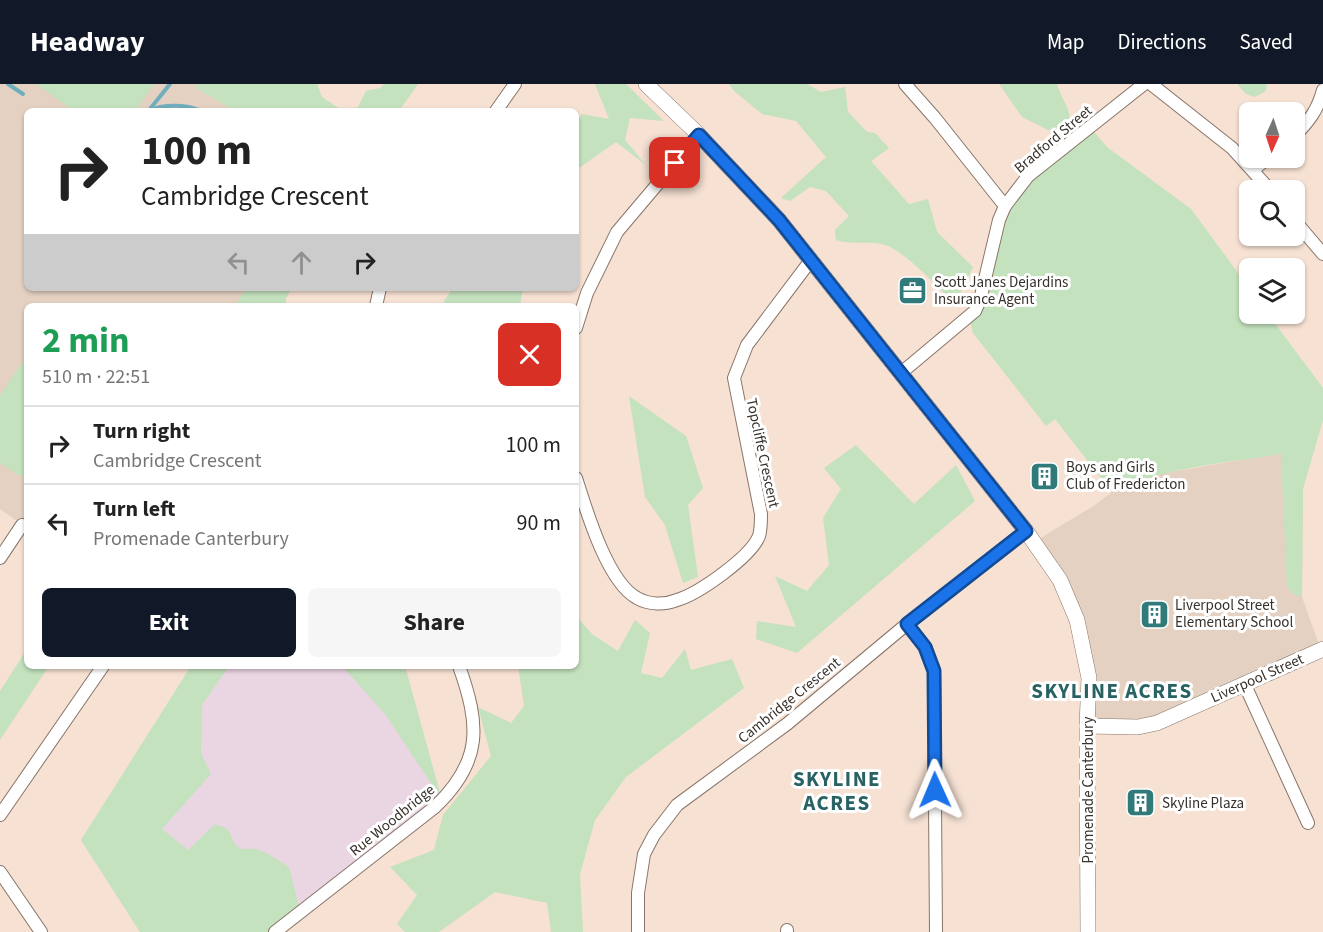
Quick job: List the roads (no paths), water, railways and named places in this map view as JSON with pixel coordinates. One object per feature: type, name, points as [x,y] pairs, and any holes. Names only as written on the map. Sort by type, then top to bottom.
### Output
[{"type":"street","points":[[498,108],[514,84]]},
{"type":"street","name":"Promenade Canterbury","points":[[646,84],[699,135],[779,220],[1026,531],[1060,580],[1077,620],[1089,678],[1087,726],[1088,932]]},
{"type":"street","points":[[905,84],[1005,206]]},
{"type":"street","name":"Bradford Street","points":[[901,373],[975,311],[980,300],[999,220],[1005,206],[1028,176],[1144,84]]},
{"type":"street","points":[[1151,84],[1232,148],[1262,180]]},
{"type":"street","points":[[1305,126],[1314,114],[1323,90]]},
{"type":"street","points":[[579,318],[587,293],[617,232],[699,135]]},
{"type":"street","points":[[1305,233],[1323,254]]},
{"type":"street","name":"Topcliffe Crescent","points":[[579,487],[602,550],[623,586],[638,599],[659,604],[679,600],[735,565],[750,550],[759,536],[761,514],[734,378],[747,345],[811,260]]},
{"type":"street","points":[[0,558],[22,525]]},
{"type":"street","name":"Cambridge Crescent","points":[[638,932],[638,893],[644,854],[654,835],[677,805],[787,724],[907,624],[1026,531]]},
{"type":"street","points":[[907,624],[925,647],[934,671],[936,932]]},
{"type":"street","name":"Liverpool Street","points":[[1087,726],[1138,727],[1157,723],[1323,649]]},
{"type":"street","points":[[0,815],[101,669]]},
{"type":"street","name":"Rue Woodbridge","points":[[275,932],[435,807],[454,788],[467,765],[474,722],[471,700],[460,669]]},
{"type":"street","points":[[1244,683],[1308,823]]},
{"type":"street","points":[[0,872],[41,932]]},
{"type":"waterway","points":[[8,84],[23,94]]},
{"type":"waterway","points":[[151,108],[170,84]]},
{"type":"waterway","points":[[157,108],[174,106],[191,108]]},
{"type":"place","name":"Scott Janes Dejardins Insurance Agent","points":[[913,291]]},
{"type":"place","name":"Boys and Girls Club of Fredericton","points":[[1045,476]]},
{"type":"place","name":"Liverpool Street Elementary School","points":[[1154,614]]},
{"type":"place","name":"Skyline Plaza","points":[[1141,803]]},
{"type":"district","name":"SKYLINE ACRES","points":[[1112,691]]},
{"type":"district","name":"SKYLINE ACRES","points":[[837,791]]}]
